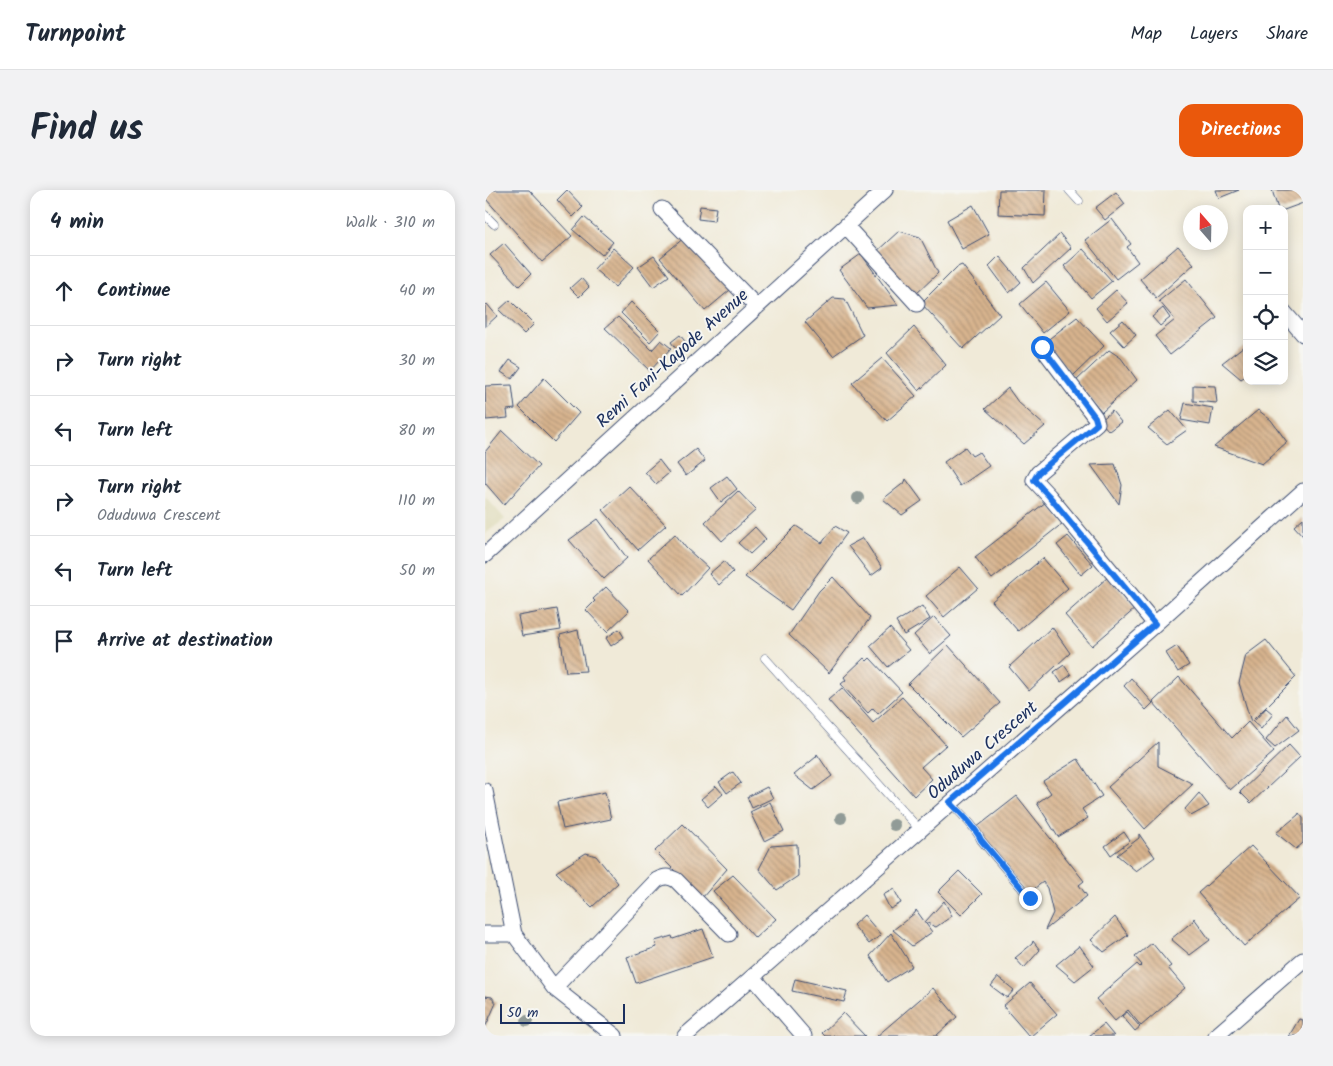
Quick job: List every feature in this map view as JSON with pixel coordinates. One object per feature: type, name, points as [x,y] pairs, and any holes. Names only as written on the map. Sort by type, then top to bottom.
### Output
[{"type":"street","name":"Remi Fani-Kayode Avenue","points":[[485,554],[885,190]]},
{"type":"street","points":[[662,209],[757,307]]},
{"type":"street","points":[[845,226],[917,304]]},
{"type":"street","points":[[1288,317],[1303,334]]},
{"type":"street","points":[[1042,347],[1095,417],[1097,424],[1038,473],[1034,480],[1155,624]]},
{"type":"street","name":"Oduduwa Crescent","points":[[685,1036],[1155,624],[1303,491]]},
{"type":"street","points":[[485,790],[514,934],[554,988],[615,1036]]},
{"type":"street","points":[[554,988],[657,880],[663,877],[669,876],[675,880],[729,934]]},
{"type":"street","points":[[485,934],[514,934]]},
{"type":"street","points":[[1217,1036],[1303,960]]},
{"type":"street","points":[[753,977],[804,1036]]},
{"type":"lane","points":[[1069,190],[1079,201]]},
{"type":"lane","points":[[485,215],[494,224]]},
{"type":"lane","points":[[765,658],[919,830]]},
{"type":"lane","points":[[950,802],[972,826],[981,840],[1030,898]]},
{"type":"shaded area","points":[[485,496],[505,519],[485,534]]},
{"type":"building","points":[[485,190],[529,190],[572,236],[542,262],[485,198]]},
{"type":"building","points":[[567,190],[583,207],[573,217],[557,200]]},
{"type":"building","points":[[999,190],[1046,190],[1045,216],[998,214]]},
{"type":"building","points":[[1216,190],[1239,190],[1219,198]]},
{"type":"building","points":[[1272,190],[1303,190],[1303,203],[1288,209],[1288,205],[1277,205]]},
{"type":"building","points":[[1116,192],[1125,204],[1105,220],[1095,208]]},
{"type":"building","points":[[973,205],[989,234],[962,249],[947,220]]},
{"type":"building","points":[[700,206],[716,208],[714,221],[698,219]]},
{"type":"building","points":[[584,217],[613,242],[602,255],[573,230]]},
{"type":"building","points":[[1112,219],[1131,244],[1127,247],[1138,262],[1116,279],[1085,240]]},
{"type":"building","points":[[899,231],[920,237],[938,273],[912,298],[875,253]]},
{"type":"building","points":[[1060,234],[1071,248],[1033,283],[1024,268]]},
{"type":"building","points":[[685,237],[730,290],[705,311],[660,258]]},
{"type":"building","points":[[504,243],[531,274],[519,286],[490,255]]},
{"type":"building","points":[[1178,246],[1194,264],[1156,298],[1140,279]]},
{"type":"building","points":[[613,248],[634,267],[615,287],[594,269]]},
{"type":"building","points":[[1083,249],[1112,281],[1091,298],[1064,266]]},
{"type":"building","points":[[861,254],[898,305],[867,308],[839,270]]},
{"type":"building","points":[[654,256],[669,276],[653,287],[638,267]]},
{"type":"building","points":[[999,256],[1021,282],[1009,293],[989,266]]},
{"type":"building","points":[[962,265],[1000,315],[963,349],[921,303],[957,267]]},
{"type":"building","points":[[581,278],[589,287],[579,297],[570,288]]},
{"type":"building","points":[[1186,279],[1217,318],[1170,355],[1155,336],[1175,320],[1159,301]]},
{"type":"building","points":[[1046,282],[1070,311],[1043,333],[1020,304]]},
{"type":"building","points":[[1116,290],[1128,303],[1107,321],[1096,308]]},
{"type":"building","points":[[833,298],[845,299],[863,335],[833,356],[805,322]]},
{"type":"building","points":[[510,300],[534,324],[524,334],[499,310]]},
{"type":"building","points":[[631,302],[660,331],[650,342],[621,313]]},
{"type":"building","points":[[487,304],[497,316],[485,327],[485,306]]},
{"type":"building","points":[[1163,308],[1170,318],[1160,326],[1152,317]]},
{"type":"building","points":[[618,317],[652,350],[661,340],[671,348],[650,371],[605,328]]},
{"type":"building","points":[[1077,317],[1104,346],[1073,376],[1045,342]]},
{"type":"building","points":[[1123,320],[1136,335],[1124,346],[1110,331]]},
{"type":"building","points":[[914,327],[946,365],[919,391],[887,353]]},
{"type":"building","points":[[680,335],[688,345],[679,353],[671,342]]},
{"type":"building","points":[[1243,347],[1243,378],[1241,379],[1222,363]]},
{"type":"building","points":[[1109,350],[1121,358],[1137,380],[1102,412],[1076,381]]},
{"type":"building","points":[[882,358],[916,396],[887,421],[852,383]]},
{"type":"building","points":[[510,360],[521,367],[512,379],[501,372]]},
{"type":"building","points":[[544,378],[579,413],[554,442],[519,407]]},
{"type":"building","points":[[512,385],[515,409],[507,410],[508,418],[486,420],[485,386]]},
{"type":"building","points":[[1193,385],[1215,386],[1217,403],[1193,401]]},
{"type":"building","points":[[1008,388],[1018,402],[1045,426],[1024,444],[985,409]]},
{"type":"building","points":[[1185,403],[1213,408],[1210,425],[1181,420]]},
{"type":"building","points":[[1170,410],[1187,430],[1167,444],[1148,428]]},
{"type":"building","points":[[1258,410],[1271,420],[1287,442],[1262,464],[1214,447]]},
{"type":"building","points":[[1112,411],[1121,422],[1109,431],[1100,421]]},
{"type":"building","points":[[502,431],[539,466],[504,505],[485,483],[485,452]]},
{"type":"building","points":[[965,447],[972,456],[979,452],[989,466],[960,486],[944,462]]},
{"type":"building","points":[[696,449],[705,461],[686,476],[677,464]]},
{"type":"building","points":[[659,460],[669,473],[656,484],[645,472]]},
{"type":"building","points":[[1115,464],[1122,485],[1119,504],[1091,465]]},
{"type":"building","points":[[727,476],[737,489],[721,502],[711,488]]},
{"type":"building","points":[[906,479],[922,501],[902,515],[883,499],[905,482]]},
{"type":"building","points":[[629,486],[666,525],[638,550],[603,510]]},
{"type":"building","points":[[738,491],[756,510],[722,541],[705,522]]},
{"type":"building","points":[[1046,502],[1063,523],[992,579],[975,557]]},
{"type":"building","points":[[1303,518],[1303,536],[1294,526]]},
{"type":"building","points":[[598,519],[627,558],[604,579],[569,540]]},
{"type":"building","points":[[796,526],[822,543],[835,526],[847,533],[791,610],[745,577]]},
{"type":"building","points":[[755,527],[766,539],[750,554],[738,543]]},
{"type":"building","points":[[675,534],[686,548],[708,568],[682,596],[648,559]]},
{"type":"building","points":[[1068,536],[1093,565],[1081,575],[1057,545]]},
{"type":"building","points":[[863,538],[882,568],[871,576],[848,546]]},
{"type":"building","points":[[1043,558],[1068,588],[1018,631],[992,601]]},
{"type":"building","points":[[724,561],[733,572],[719,585],[709,574]]},
{"type":"building","points":[[960,567],[978,588],[944,617],[926,596]]},
{"type":"building","points":[[833,577],[870,618],[829,673],[789,635],[819,591]]},
{"type":"building","points":[[1108,577],[1136,608],[1092,646],[1065,615]]},
{"type":"building","points":[[606,587],[629,611],[607,632],[586,610],[595,601],[593,599]]},
{"type":"building","points":[[922,606],[930,619],[904,635],[896,622]]},
{"type":"building","points":[[557,609],[561,630],[522,636],[518,616]]},
{"type":"building","points":[[934,617],[951,636],[930,654],[914,635]]},
{"type":"building","points":[[1052,627],[1070,653],[1029,691],[1009,667]]},
{"type":"building","points":[[890,628],[909,650],[888,667],[870,646]]},
{"type":"building","points":[[619,629],[624,637],[611,646],[606,638]]},
{"type":"building","points":[[578,630],[586,671],[566,672],[560,635]]},
{"type":"building","points":[[1266,640],[1296,677],[1251,722],[1239,683],[1246,655]]},
{"type":"building","points":[[948,645],[1000,703],[961,737],[908,684]]},
{"type":"building","points":[[1177,646],[1189,665],[1178,672],[1166,653]]},
{"type":"building","points":[[864,658],[867,661],[870,658],[902,692],[878,714],[873,708],[868,713],[841,684],[846,680],[844,677]]},
{"type":"building","points":[[1064,665],[1071,675],[1061,682],[1054,672]]},
{"type":"building","points":[[1179,677],[1232,738],[1248,722],[1274,752],[1230,790],[1153,702]]},
{"type":"building","points":[[1131,678],[1153,703],[1146,710],[1124,686]]},
{"type":"building","points":[[842,688],[873,723],[902,697],[946,745],[921,767],[932,779],[914,796],[828,700]]},
{"type":"building","points":[[1266,708],[1273,714],[1261,729],[1253,722]]},
{"type":"building","points":[[1287,715],[1299,730],[1275,748],[1266,740]]},
{"type":"building","points":[[1158,742],[1158,766],[1193,784],[1145,829],[1108,787]]},
{"type":"building","points":[[1289,745],[1300,757],[1251,803],[1240,792]]},
{"type":"building","points":[[817,754],[832,776],[813,790],[794,775],[816,757]]},
{"type":"building","points":[[1078,759],[1102,796],[1082,809],[1088,818],[1058,837],[1037,803],[1051,793],[1043,781]]},
{"type":"building","points":[[733,772],[741,783],[727,793],[719,782]]},
{"type":"building","points":[[716,786],[723,794],[708,807],[701,799]]},
{"type":"building","points":[[767,787],[773,798],[752,808],[747,797]]},
{"type":"building","points":[[605,792],[611,819],[563,829],[557,802]]},
{"type":"building","points":[[1199,793],[1209,806],[1191,816],[1185,809]]},
{"type":"building","points":[[1017,796],[1084,881],[1079,885],[1087,896],[1045,930],[1053,913],[1047,888],[1043,882],[1027,894],[976,828]]},
{"type":"building","points":[[770,802],[784,831],[764,841],[750,812]]},
{"type":"building","points":[[1299,813],[1303,818],[1303,843],[1296,849],[1276,833]]},
{"type":"building","points":[[683,824],[727,869],[702,898],[655,851]]},
{"type":"building","points":[[1124,832],[1130,841],[1111,855],[1105,846]]},
{"type":"building","points":[[1139,834],[1155,857],[1136,871],[1117,855],[1139,838]]},
{"type":"building","points":[[797,844],[798,876],[777,890],[759,869],[771,846]]},
{"type":"building","points":[[1251,846],[1300,898],[1244,946],[1198,893]]},
{"type":"building","points":[[586,853],[596,856],[618,883],[592,907],[556,872]]},
{"type":"building","points":[[959,871],[982,894],[961,915],[938,892]]},
{"type":"building","points":[[733,875],[776,919],[755,938],[713,891]]},
{"type":"building","points":[[894,889],[901,903],[890,909],[883,895]]},
{"type":"building","points":[[944,901],[952,916],[936,927],[925,922]]},
{"type":"building","points":[[916,910],[932,932],[912,946],[893,930],[915,913]]},
{"type":"building","points":[[864,915],[881,935],[869,944],[853,925]]},
{"type":"building","points":[[1115,917],[1128,935],[1104,952],[1091,940]]},
{"type":"building","points":[[1194,918],[1210,940],[1190,955],[1171,939],[1193,921]]},
{"type":"building","points":[[703,929],[713,957],[636,983],[627,957],[657,947],[655,941],[672,936],[673,939]]},
{"type":"building","points":[[891,933],[912,966],[887,982],[870,956]]},
{"type":"building","points":[[1033,941],[1040,950],[1024,968],[1015,958]]},
{"type":"building","points":[[1152,943],[1171,966],[1168,968],[1185,988],[1141,1026],[1128,1010],[1115,1021],[1096,999],[1137,964],[1140,967],[1142,965],[1135,957]]},
{"type":"building","points":[[1079,945],[1094,966],[1075,981],[1056,965]]},
{"type":"building","points":[[998,977],[1014,990],[1007,998],[991,986]]},
{"type":"building","points":[[795,979],[847,991],[844,1002],[792,991]]},
{"type":"building","points":[[1030,983],[1057,1014],[1029,1036],[1003,1006]]},
{"type":"building","points":[[933,988],[957,1017],[937,1036],[877,1036]]},
{"type":"building","points":[[485,996],[492,997],[496,1003],[485,1028]]},
{"type":"building","points":[[1127,1012],[1140,1027],[1135,1031],[1122,1016]]},
{"type":"building","points":[[843,1013],[865,1036],[825,1036],[822,1033]]},
{"type":"building","points":[[1299,1019],[1303,1020],[1303,1036],[1289,1036]]},
{"type":"building","points":[[1104,1024],[1114,1036],[1089,1036]]},
{"type":"route","points":[[1030,898],[981,840],[972,826],[950,802],[1155,624],[1034,480],[1038,473],[1097,424],[1095,417],[1042,347]]}]
